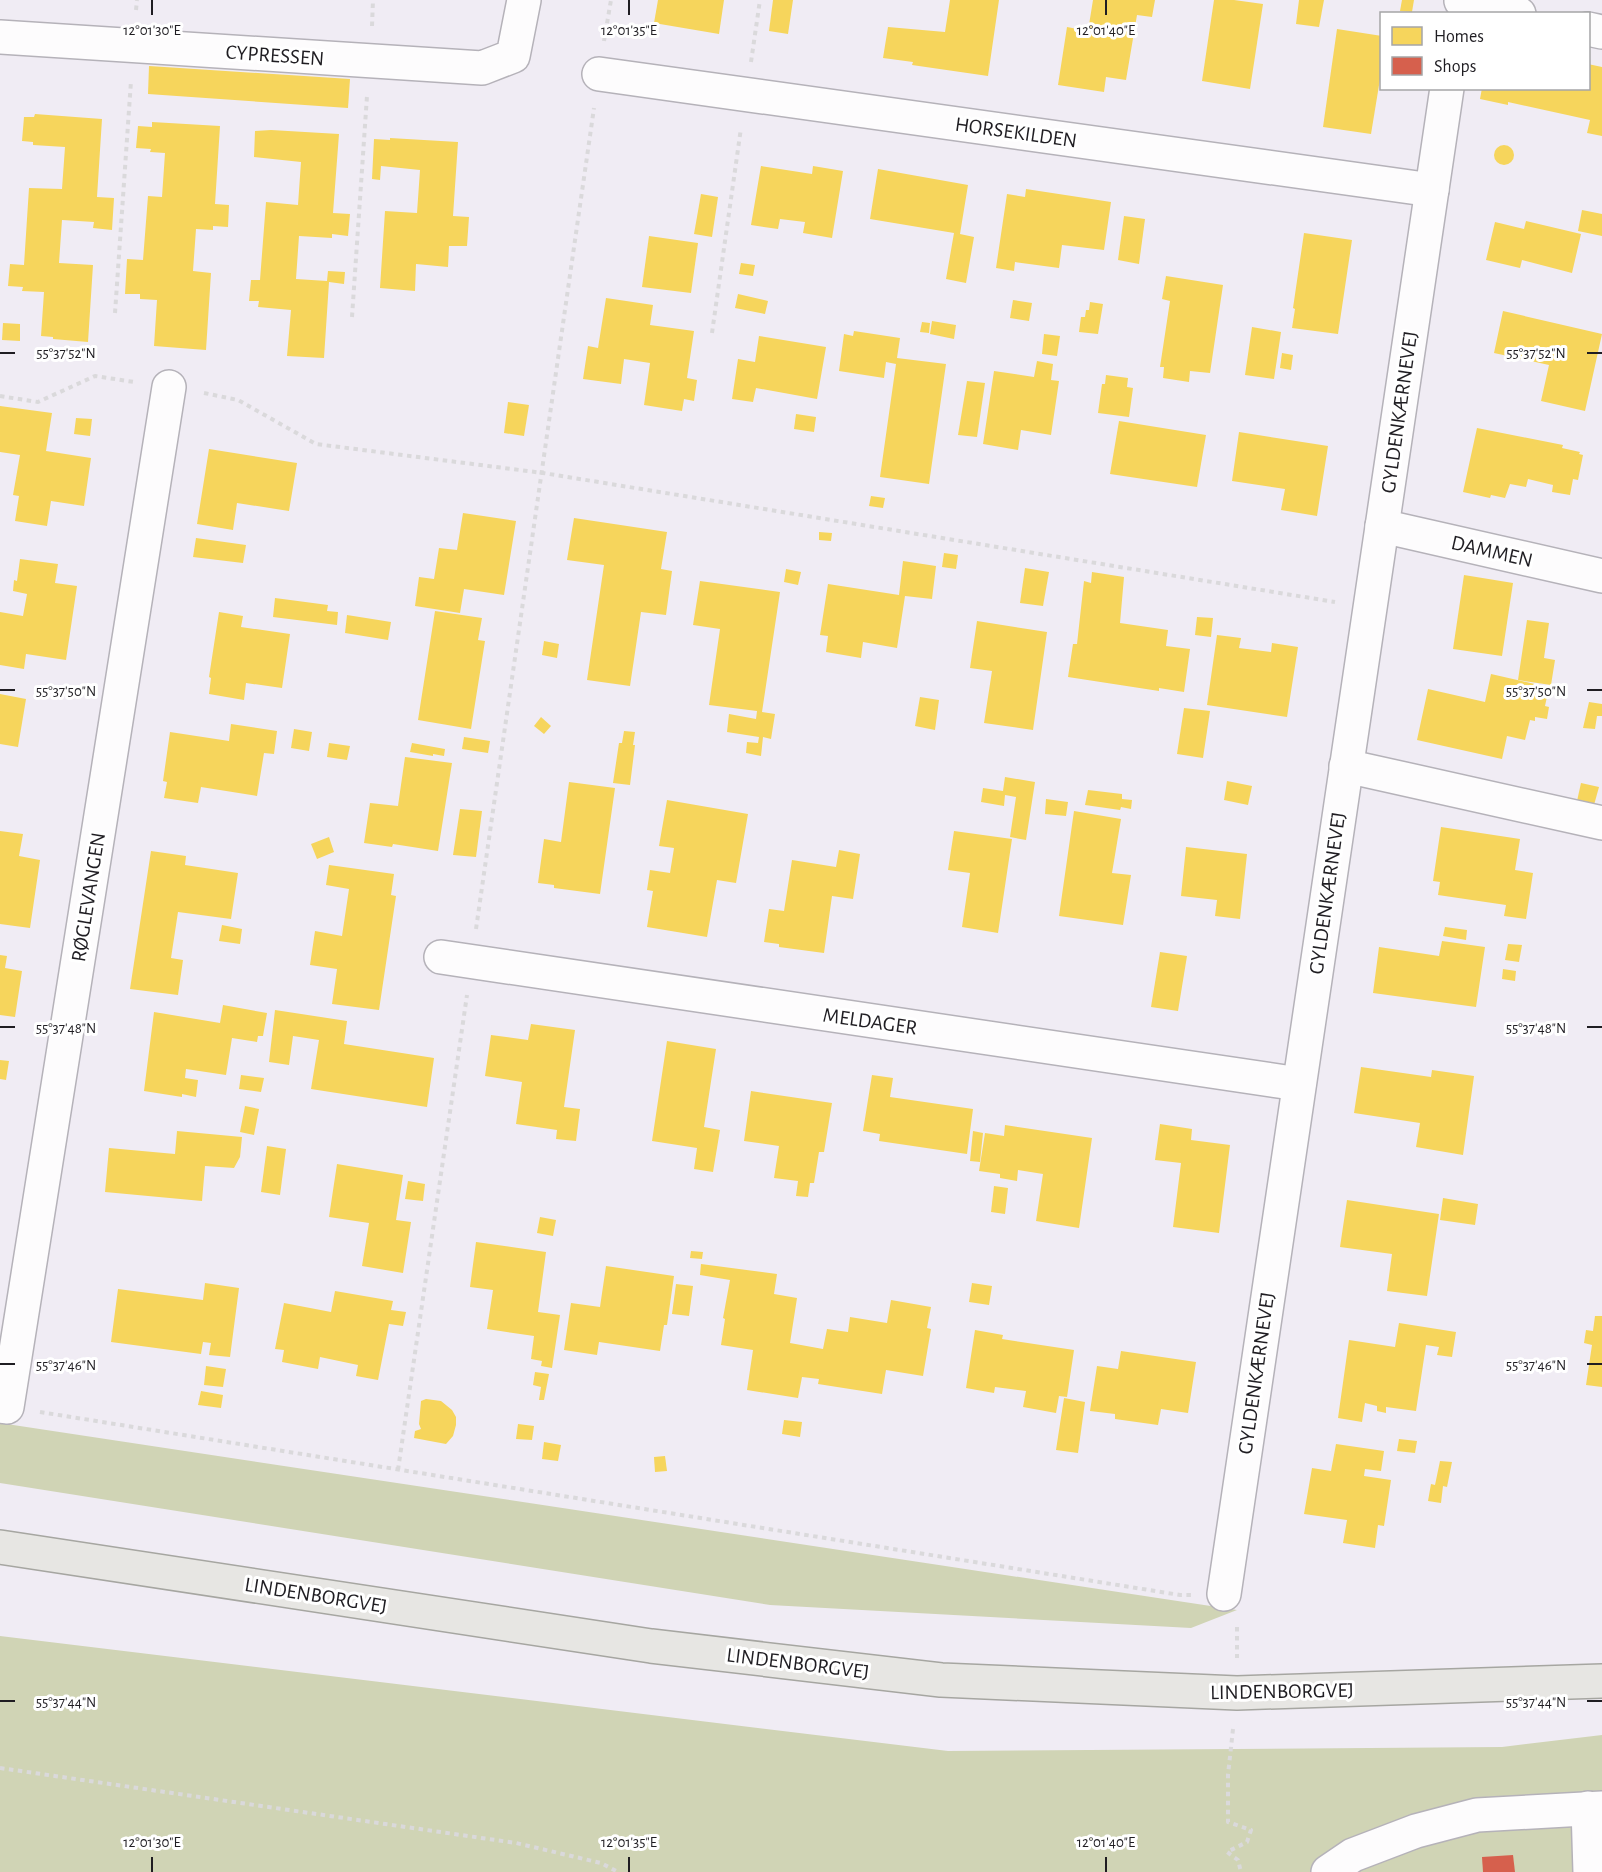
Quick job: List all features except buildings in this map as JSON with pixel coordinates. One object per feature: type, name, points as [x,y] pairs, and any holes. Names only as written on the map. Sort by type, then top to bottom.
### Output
[{"type":"main road","name":"LINDENBORGVEJ","points":[[0,1547],[651,1646],[940,1680],[1237,1694],[1602,1681]]},
{"type":"street","name":"CYPRESSEN","points":[[0,37],[482,68],[513,56],[524,0]]},
{"type":"street","points":[[1461,0],[1511,12]]},
{"type":"street","name":"HORSEKILDEN","points":[[599,74],[1432,190]]},
{"type":"street","name":"GYLDENKÆRNEVEJ","points":[[1224,1594],[1447,90]]},
{"type":"street","name":"RØGLEVANGEN","points":[[3,1406],[169,387]]},
{"type":"street","name":"DAMMEN","points":[[1382,526],[1602,576]]},
{"type":"street","points":[[1346,766],[1602,824]]},
{"type":"street","name":"MELDAGER","points":[[456,959],[1299,1084]]},
{"type":"street","points":[[1328,1872],[1353,1855],[1416,1831],[1477,1815],[1595,1808],[1590,1872]]},
{"type":"path","points":[[115,313],[137,0]]},
{"type":"path","points":[[352,317],[373,0]]},
{"type":"path","points":[[398,1470],[456,959],[543,473],[611,0]]},
{"type":"path","points":[[712,333],[760,0]]},
{"type":"path","points":[[0,396],[38,402],[95,376],[169,387],[238,400],[316,444],[543,473],[1370,608]]},
{"type":"path","points":[[3,1406],[1180,1595],[1224,1594],[1237,1610],[1237,1694],[1228,1775],[1228,1821],[1251,1830],[1247,1842],[1227,1852],[1238,1860],[1240,1872]]},
{"type":"path","points":[[0,1768],[516,1843],[601,1863],[618,1872]]},
{"type":"green space","points":[[0,1423],[1237,1610],[1191,1628],[770,1605],[0,1483]]},
{"type":"green space","points":[[0,1636],[948,1751],[1502,1747],[1602,1735],[1602,1872],[0,1872]]}]
